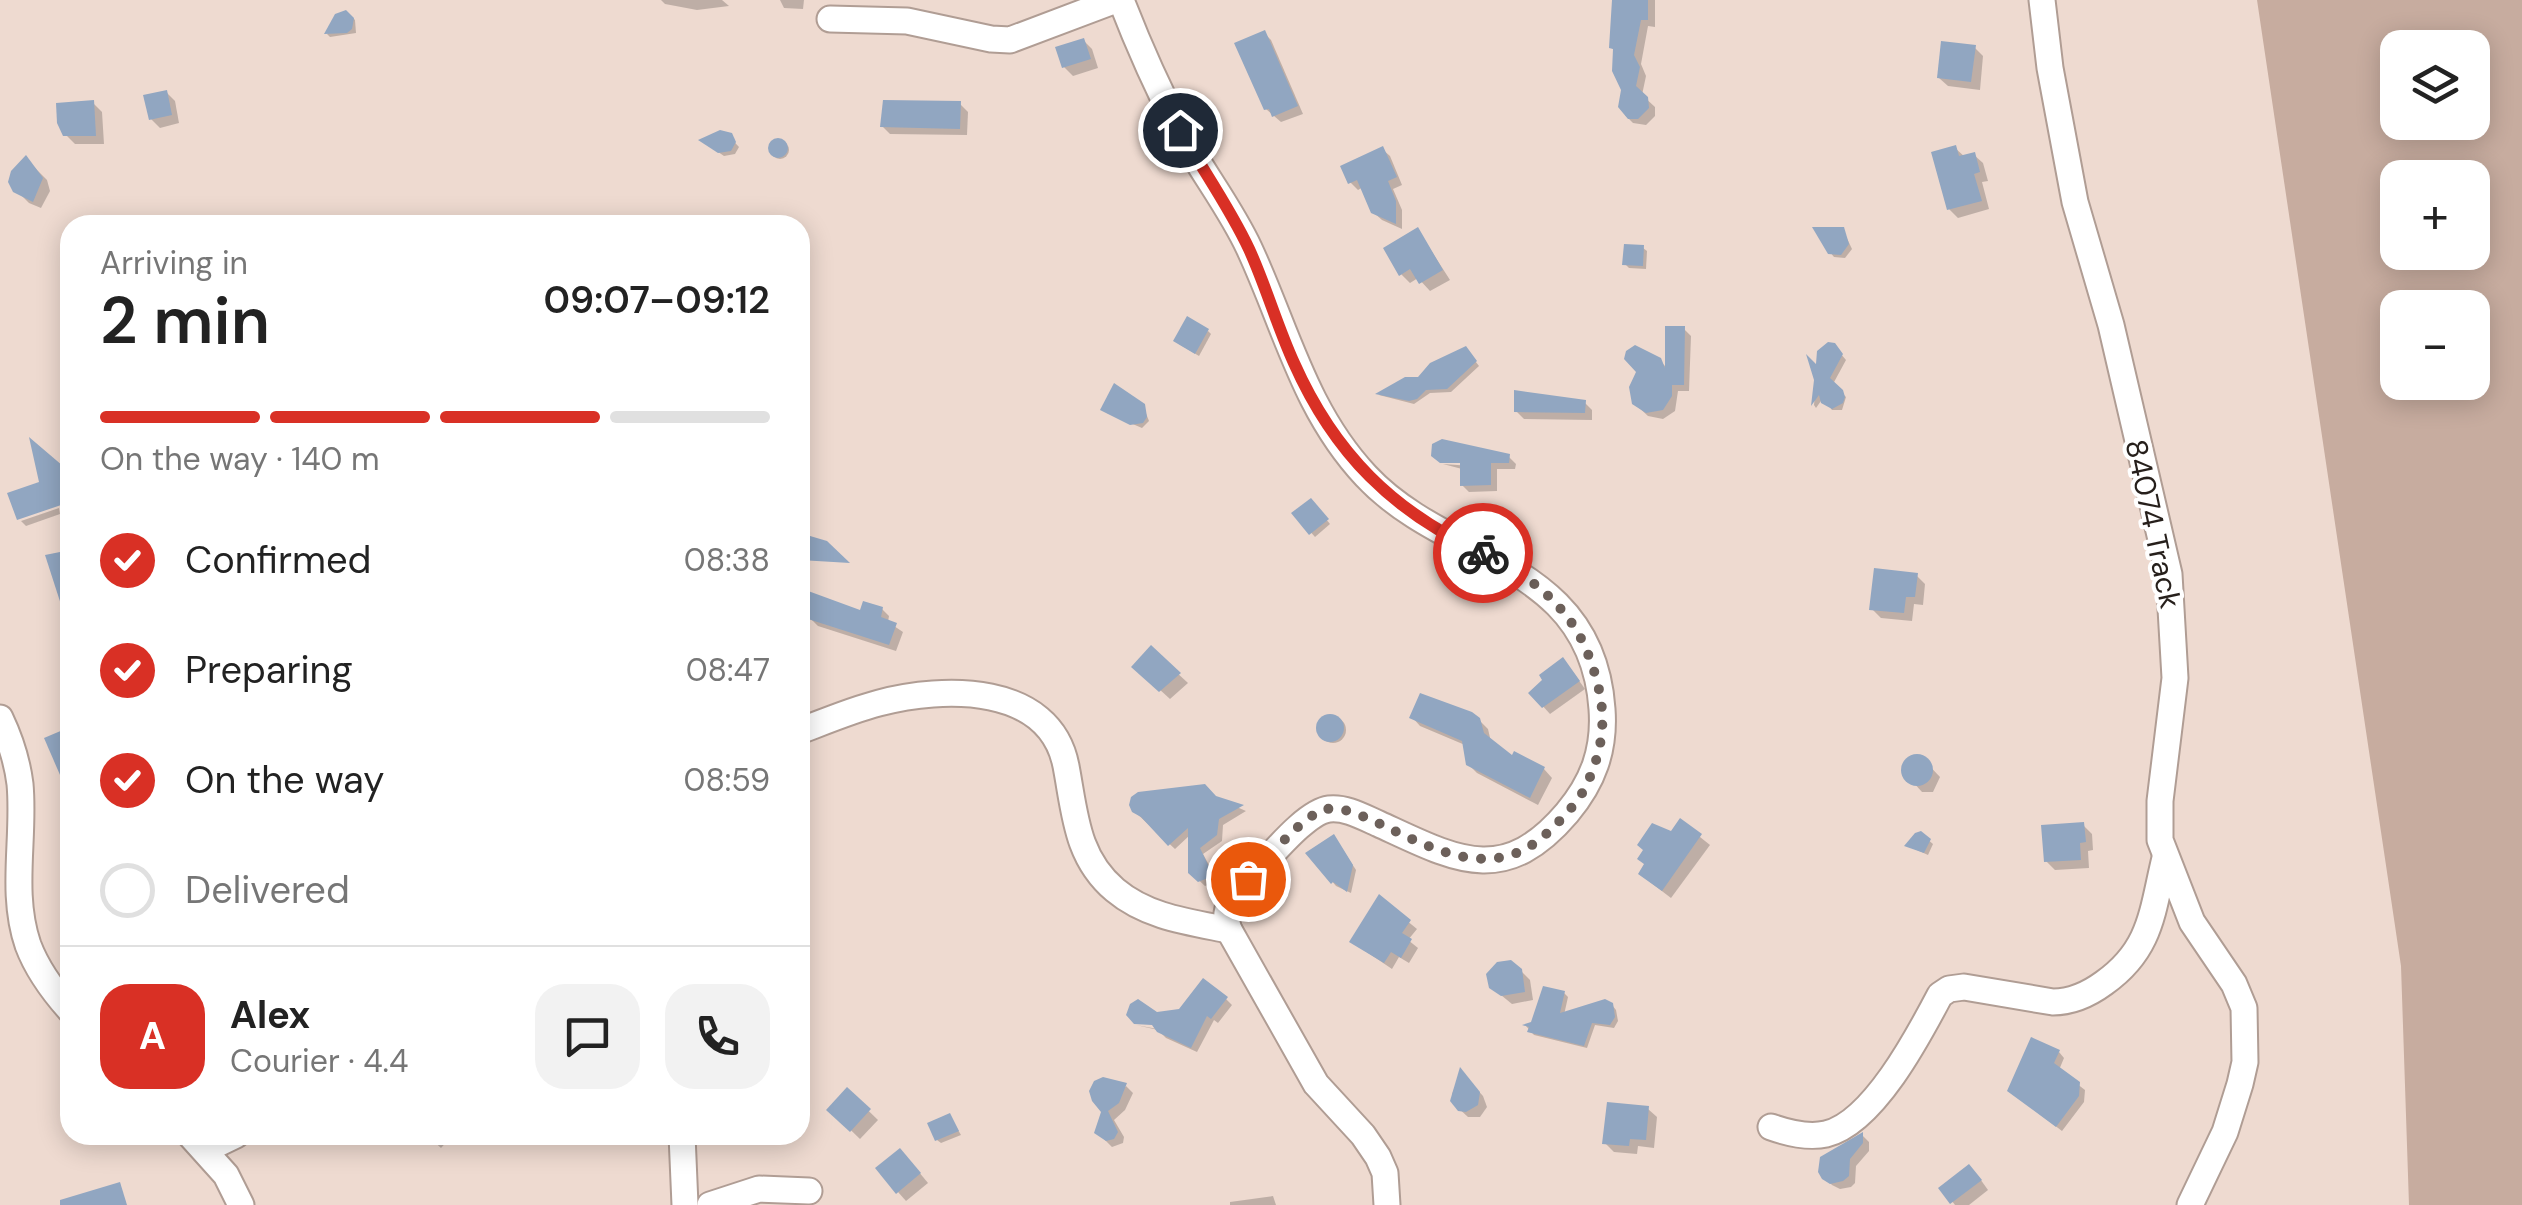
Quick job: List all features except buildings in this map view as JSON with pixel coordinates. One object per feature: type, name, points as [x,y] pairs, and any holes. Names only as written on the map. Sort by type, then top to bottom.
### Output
[{"type":"street","points":[[830,19],[907,21],[1010,40],[1119,0],[1180,130],[1249,247],[1294,365],[1326,422],[1366,477],[1445,536],[1497,560],[1554,599],[1584,644],[1602,703],[1602,750],[1581,796],[1534,846],[1510,858],[1489,861],[1445,854],[1358,814],[1328,809],[1312,816],[1234,894],[1227,911],[1229,930],[1316,1084],[1378,1157],[1385,1172],[1387,1205]]},
{"type":"street","name":"84074 Track","points":[[2042,0],[2050,68],[2076,202],[2110,325],[2169,574],[2174,678],[2160,801],[2160,840],[2192,922],[2234,984],[2244,1008],[2245,1062],[2240,1084],[2226,1132],[2190,1205]]},
{"type":"street","points":[[810,728],[884,702],[926,696],[985,695],[1024,707],[1045,724],[1058,744],[1066,762],[1081,845],[1091,864],[1113,889],[1134,904],[1162,916],[1229,930]]},
{"type":"street","points":[[0,718],[13,746],[20,785],[19,867],[28,944],[41,973],[60,997]]},
{"type":"street","points":[[1771,1127],[1789,1133],[1826,1134],[1850,1120],[1890,1081],[1940,995],[1949,989],[1964,986],[2053,1002],[2065,1002],[2095,990],[2123,970],[2139,950],[2165,858]]},
{"type":"street","points":[[199,1145],[236,1189],[241,1205]]},
{"type":"street","points":[[682,1145],[685,1205]]},
{"type":"street","points":[[710,1205],[759,1189],[809,1190]]},
{"type":"shaded area","points":[[2257,0],[2522,0],[2522,1205],[2409,1205],[2401,966]]},
{"type":"way so far","points":[[1248,879],[1312,816],[1328,809],[1358,814],[1445,854],[1489,861],[1510,858],[1534,846],[1581,796],[1602,750],[1603,725],[1602,703],[1584,644],[1554,599],[1526,577],[1483,553]]},
{"type":"route","points":[[1180,130],[1249,247],[1294,365],[1326,422],[1366,477],[1445,536],[1483,553]]}]
